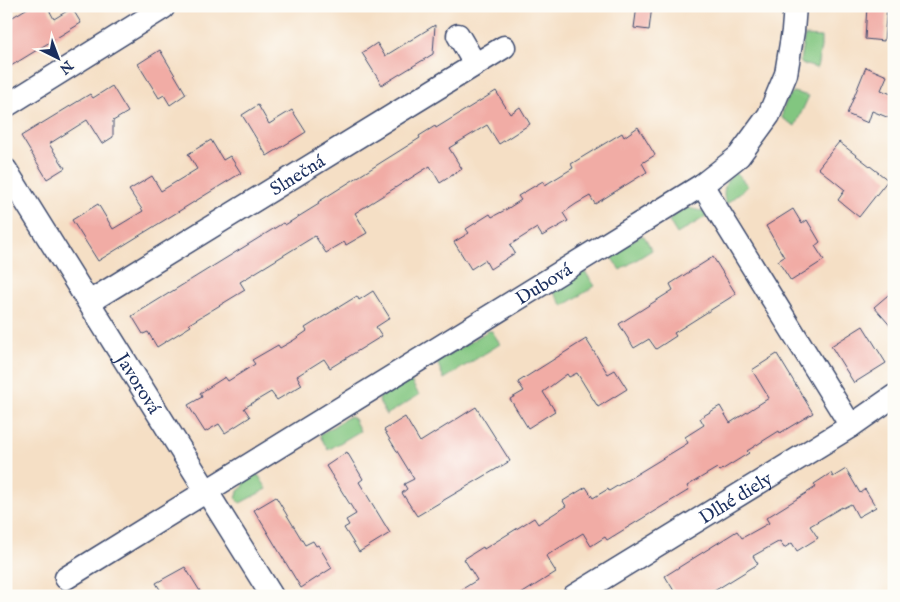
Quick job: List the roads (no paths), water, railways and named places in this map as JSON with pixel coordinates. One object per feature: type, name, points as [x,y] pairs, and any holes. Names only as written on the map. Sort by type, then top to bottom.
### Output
[{"type":"street","name":"Dubová","points":[[66,578],[702,185],[739,156],[769,114],[786,74],[795,6]]},
{"type":"street","points":[[6,106],[134,14],[163,8]]},
{"type":"street","points":[[458,35],[475,64]]},
{"type":"street","name":"Slnečná","points":[[89,302],[504,47]]},
{"type":"street","name":"Javorová","points":[[6,170],[272,596]]},
{"type":"street","points":[[702,185],[851,426]]},
{"type":"street","name":"Dlhé diely","points":[[574,596],[851,426],[894,396]]}]
